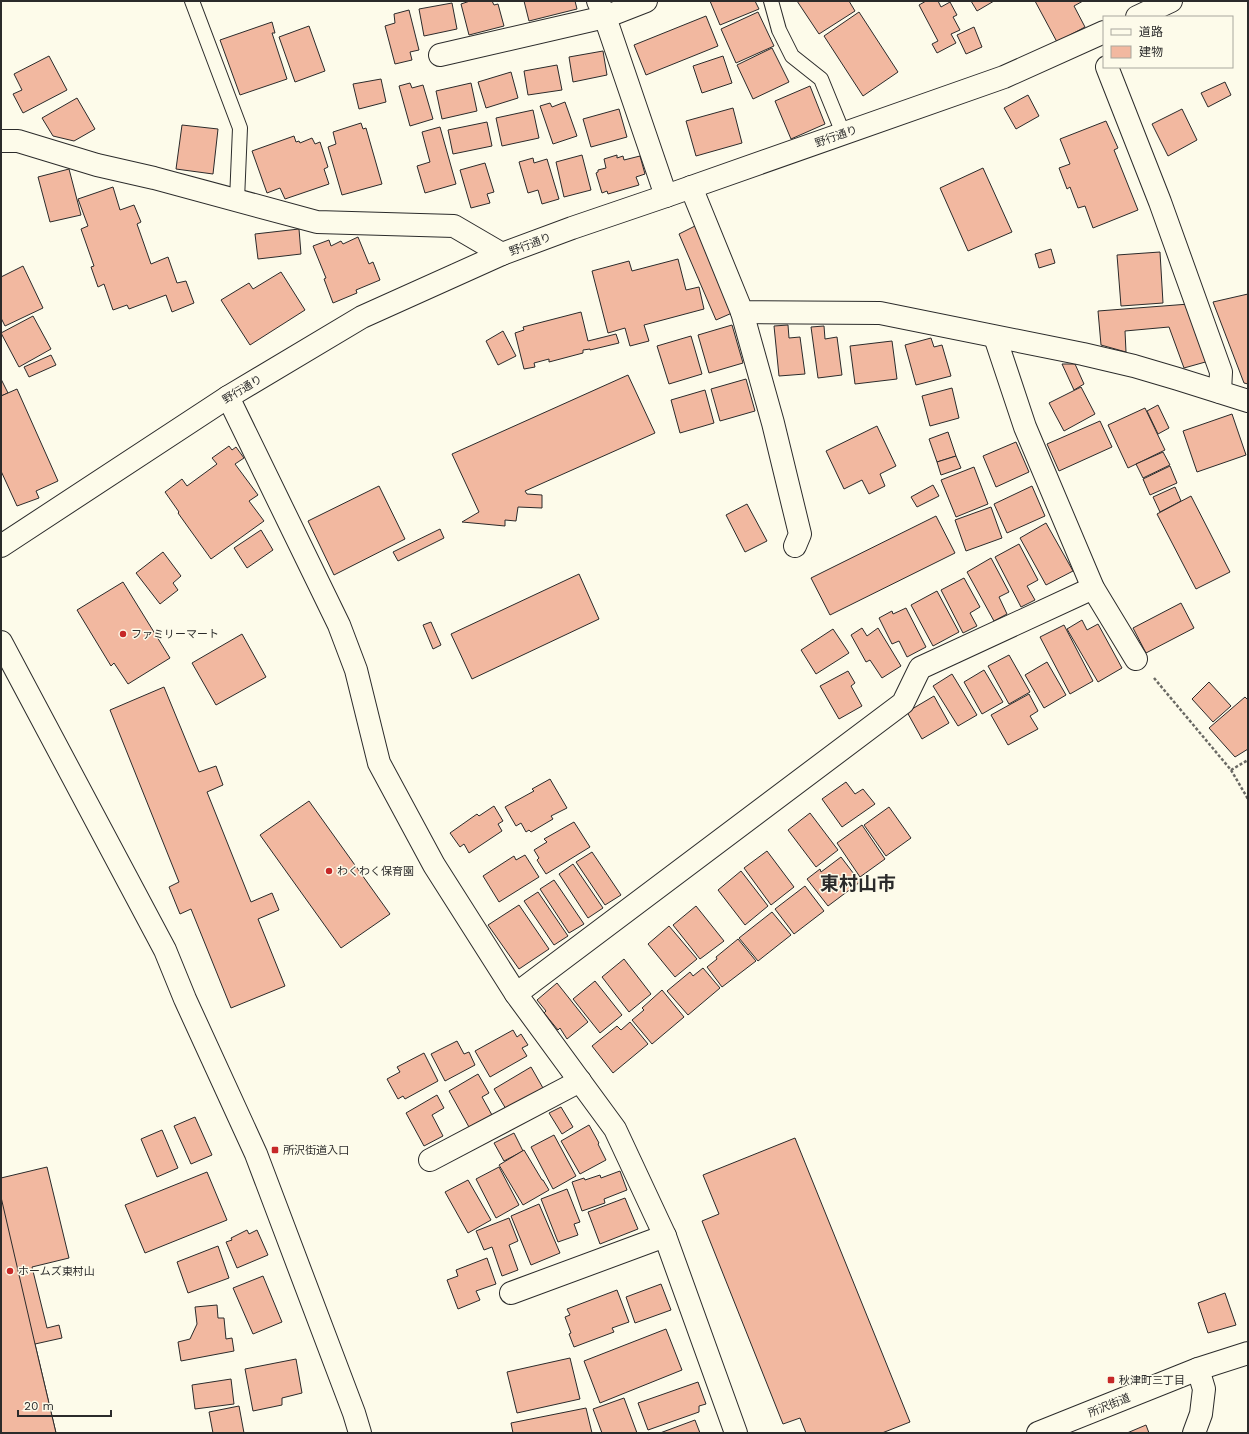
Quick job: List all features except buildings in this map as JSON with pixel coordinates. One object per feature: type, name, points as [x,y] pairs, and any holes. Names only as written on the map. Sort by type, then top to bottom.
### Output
[{"type":"street","points":[[440,55],[602,9],[646,1]]},
{"type":"street","points":[[1139,16],[1171,1]]},
{"type":"street","points":[[602,9],[666,196]]},
{"type":"street","points":[[1099,35],[1103,55]]},
{"type":"street","name":"野行通り","points":[[1,546],[228,397],[362,317],[502,254],[572,228],[1004,77],[1099,35]]},
{"type":"street","points":[[1107,68],[1160,202],[1222,372],[1220,392]]},
{"type":"street","points":[[1,141],[18,141],[98,165],[154,178],[317,222],[454,226],[502,254]]},
{"type":"street","points":[[690,187],[742,312],[773,423],[800,534],[795,546]]},
{"type":"street","points":[[742,312],[880,313],[1083,354],[1134,366],[1248,401]]},
{"type":"street","points":[[995,337],[1025,427],[1093,588],[1136,659]]},
{"type":"street","points":[[228,397],[339,625],[356,670],[379,763],[434,865],[516,994],[615,1129],[665,1236],[736,1433]]},
{"type":"street","points":[[516,994],[903,703],[920,668],[1093,588]]},
{"type":"street","points":[[1,642],[165,950],[185,999],[256,1154],[360,1433]]},
{"type":"street","points":[[430,1160],[580,1081]]},
{"type":"street","points":[[511,1293],[665,1236]]},
{"type":"street","name":"所沢街道","points":[[1038,1433],[1198,1369],[1248,1354]]},
{"type":"street","points":[[1194,1433],[1201,1414],[1204,1389],[1198,1369]]},
{"type":"lane","points":[[192,1],[240,128],[237,200]]},
{"type":"lane","points":[[771,1],[779,30],[792,56],[821,79],[843,133]]},
{"type":"path","points":[[1136,659],[1173,700],[1231,770],[1248,799]]},
{"type":"path","points":[[1231,770],[1248,760]]},
{"type":"place","name":"ファミリーマート","points":[[123,634]]},
{"type":"place","name":"わくわく保育園","points":[[329,871]]},
{"type":"place","name":"所沢街道入口","points":[[275,1150]]},
{"type":"place","name":"ホームズ東村山","points":[[10,1271]]},
{"type":"place","name":"秋津町三丁目","points":[[1111,1380]]},
{"type":"district","name":"東村山市","points":[[858,883]]}]
